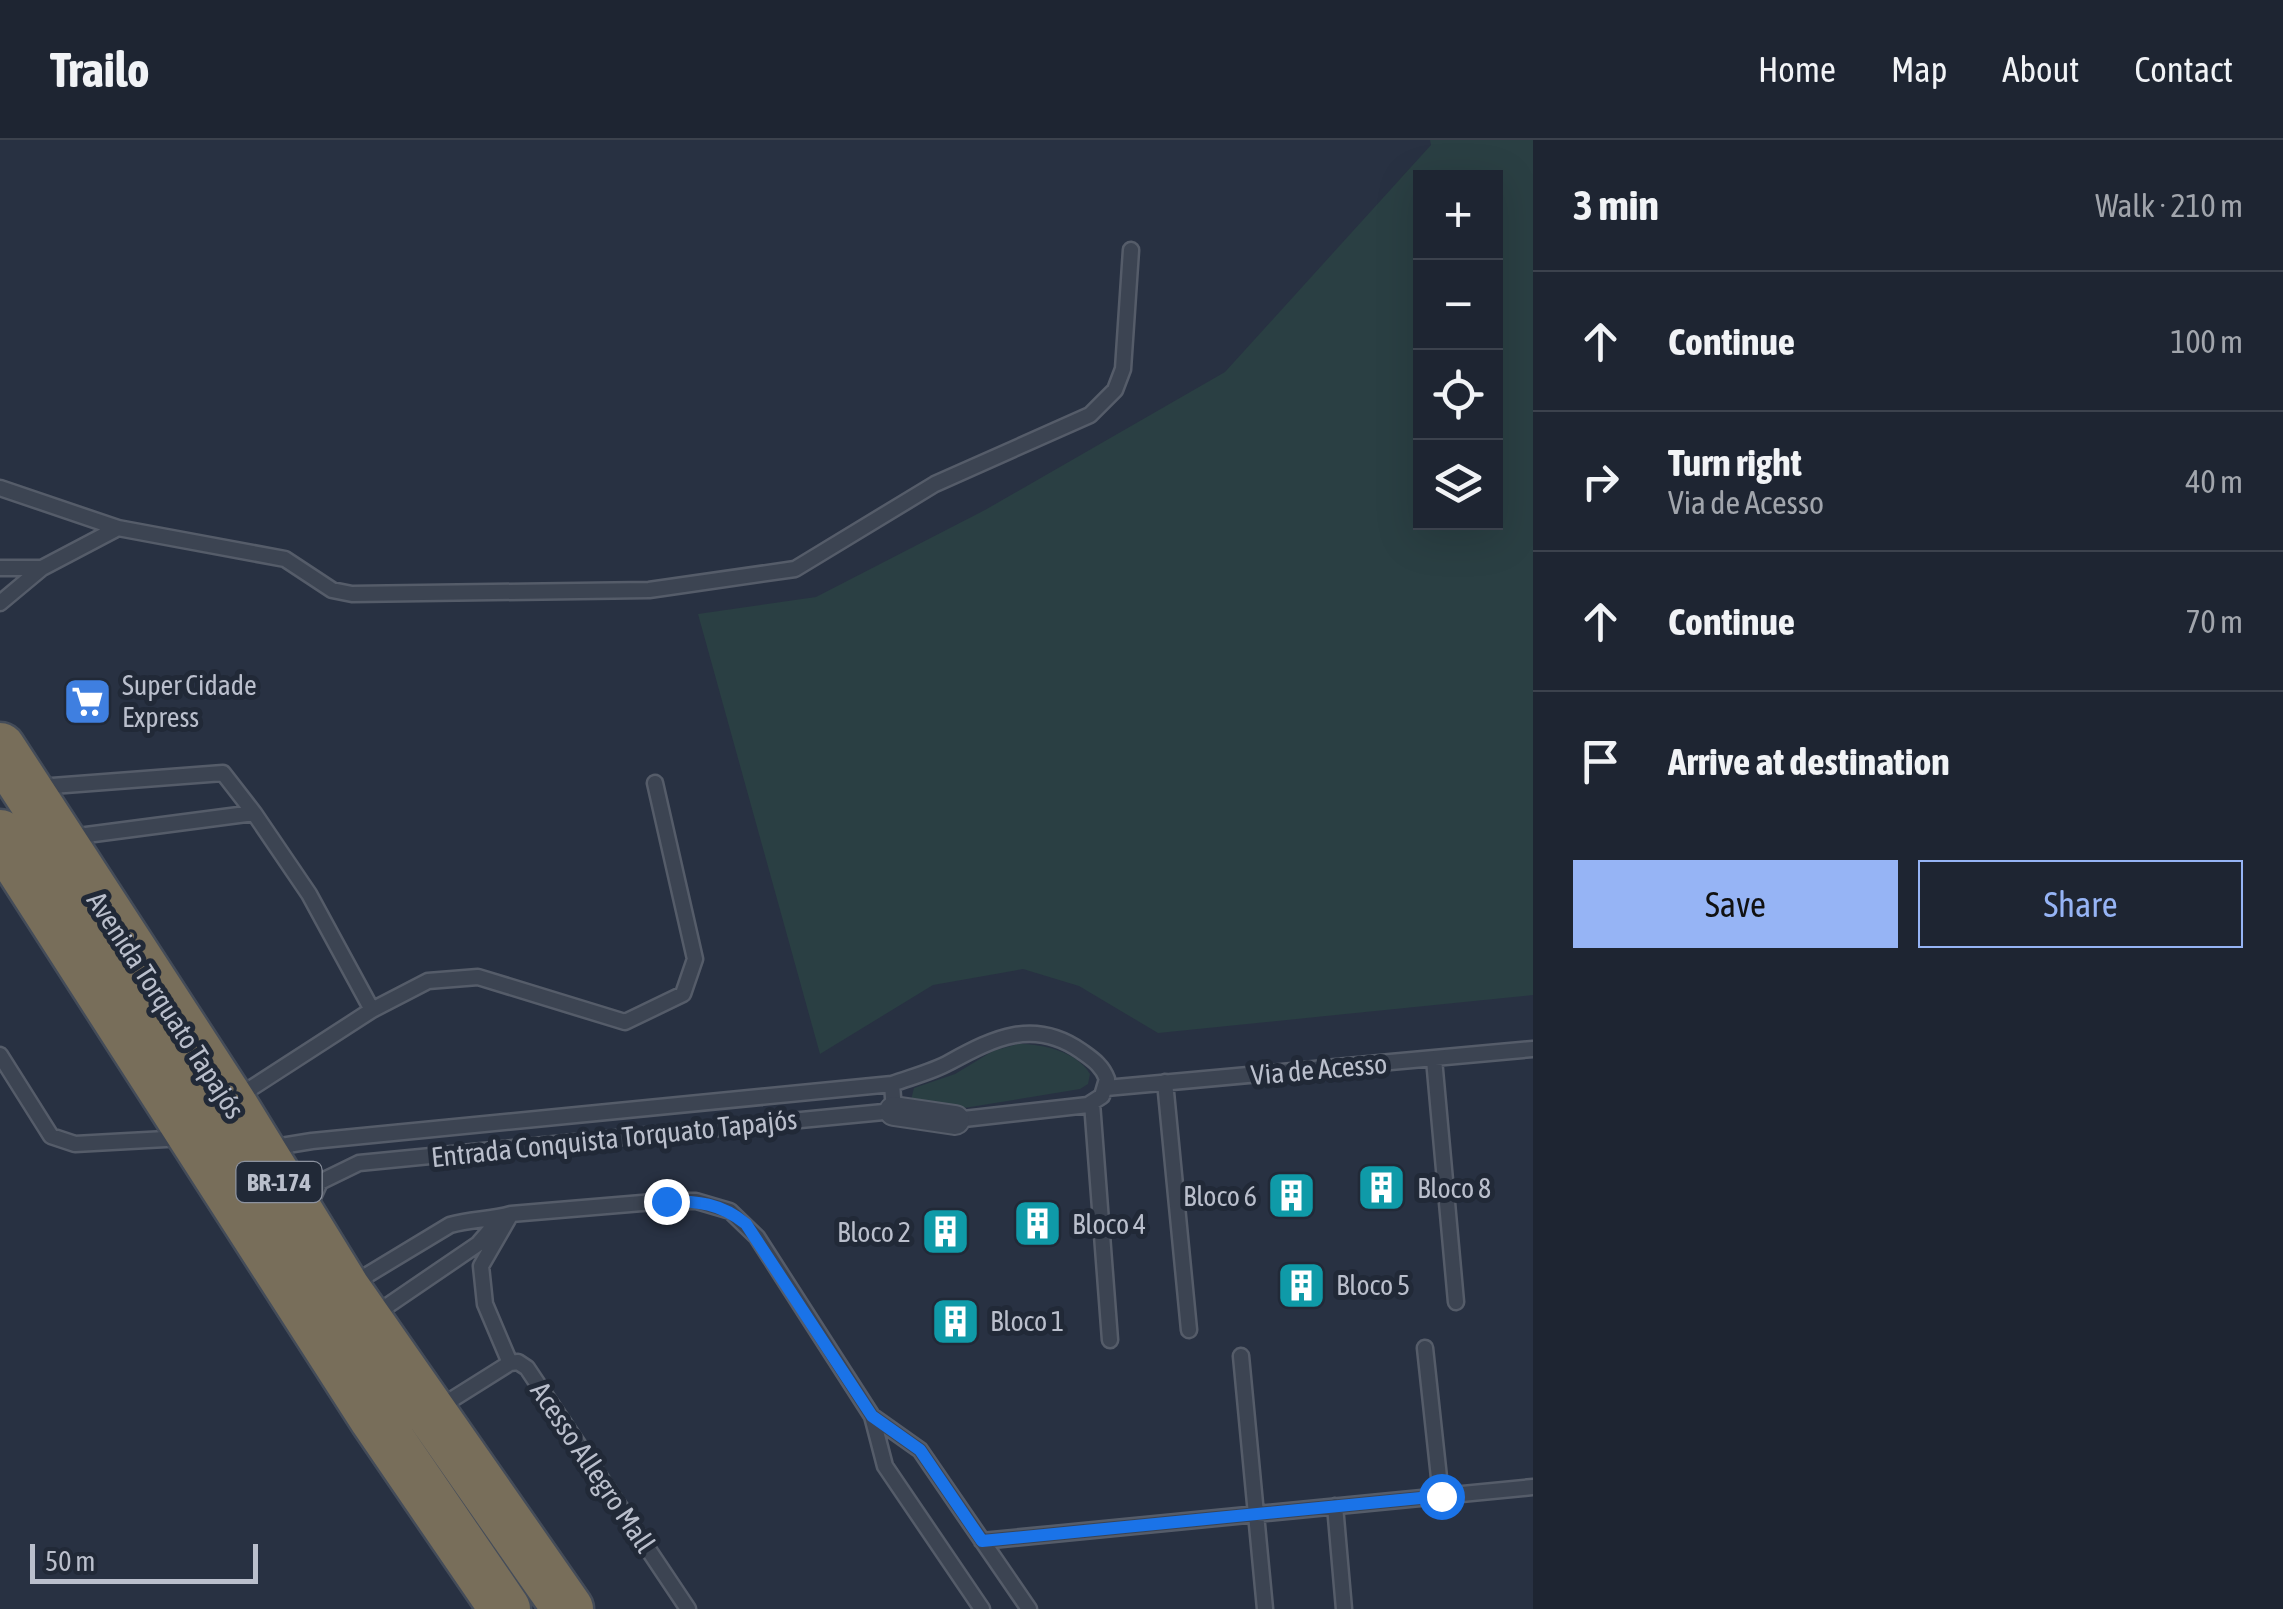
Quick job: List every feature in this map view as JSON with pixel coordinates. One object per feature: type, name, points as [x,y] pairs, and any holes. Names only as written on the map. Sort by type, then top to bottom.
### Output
[{"type":"highway","name":"Avenida Torquato Tapajós","points":[[13,768],[356,1304],[568,1609]]},
{"type":"highway","name":"Avenida Torquato Tapajós","points":[[0,837],[374,1419],[505,1609]]},
{"type":"street","name":"Entrada Conquista Torquato Tapajós","points":[[893,1097],[955,1120]]},
{"type":"lane","points":[[0,488],[118,528],[285,559],[332,590],[352,594],[649,590],[795,569],[935,484],[1090,415],[1115,390],[1123,368],[1131,250]]},
{"type":"lane","points":[[0,603],[42,568],[118,528]]},
{"type":"lane","points":[[0,568],[42,568]]},
{"type":"lane","points":[[13,768],[222,773],[309,894],[372,1010]]},
{"type":"lane","points":[[230,1102],[372,1010],[428,981],[478,978],[625,1022],[682,994],[695,959],[655,783]]},
{"type":"lane","points":[[57,838],[254,813]]},
{"type":"lane","points":[[259,1150],[330,1139],[893,1097],[934,1070],[997,1038],[1032,1034],[1068,1042],[1098,1064],[1107,1078],[1102,1096],[1092,1102],[955,1120]]},
{"type":"lane","name":"Via de Acesso","points":[[1106,1088],[1533,1048]]},
{"type":"lane","points":[[0,1055],[51,1136],[74,1144],[193,1138]]},
{"type":"lane","points":[[1434,1058],[1456,1302]]},
{"type":"lane","points":[[1165,1082],[1190,1330]]},
{"type":"lane","name":"Entrada Conquista Torquato Tapajós","points":[[304,1222],[320,1182],[359,1163],[893,1097]]},
{"type":"lane","points":[[1092,1102],[1110,1340]]},
{"type":"lane","points":[[356,1304],[450,1225],[468,1220],[666,1201],[696,1201],[730,1211],[756,1237],[872,1416],[885,1466],[982,1609]]},
{"type":"lane","points":[[510,1363],[485,1304],[481,1266],[511,1214]]},
{"type":"lane","points":[[356,1304],[478,1244],[491,1229],[491,1220]]},
{"type":"lane","points":[[1425,1348],[1441,1496]]},
{"type":"lane","points":[[1241,1356],[1265,1609]]},
{"type":"lane","name":"Acesso Allegro Mall","points":[[432,1413],[510,1363],[518,1362],[527,1368],[688,1609]]},
{"type":"lane","points":[[872,1416],[920,1450],[1028,1609]]},
{"type":"lane","points":[[982,1541],[1533,1488]]},
{"type":"lane","points":[[1336,1506],[1344,1609]]},
{"type":"green space","points":[[1430,140],[1533,140],[1533,995],[1158,1033],[1079,986],[1023,969],[933,985],[820,1054],[698,614],[816,597],[985,510],[1225,372],[1431,145]]},
{"type":"green space","points":[[1018,1044],[1068,1054],[1090,1074],[1088,1084],[1080,1089],[958,1109],[911,1100],[914,1088],[955,1074],[993,1051]]},
{"type":"place","name":"Super Cidade Express","points":[[87,701]]},
{"type":"place","name":"Bloco 8","points":[[1382,1188]]},
{"type":"place","name":"Bloco 6","points":[[1292,1196]]},
{"type":"place","name":"Bloco 4","points":[[1037,1224]]},
{"type":"place","name":"Bloco 2","points":[[946,1232]]},
{"type":"place","name":"Bloco 5","points":[[1301,1285]]},
{"type":"place","name":"Bloco 1","points":[[955,1321]]},
{"type":"route","points":[[666,1201],[715,1205],[746,1224],[872,1416],[920,1450],[982,1541],[1441,1496]]}]
